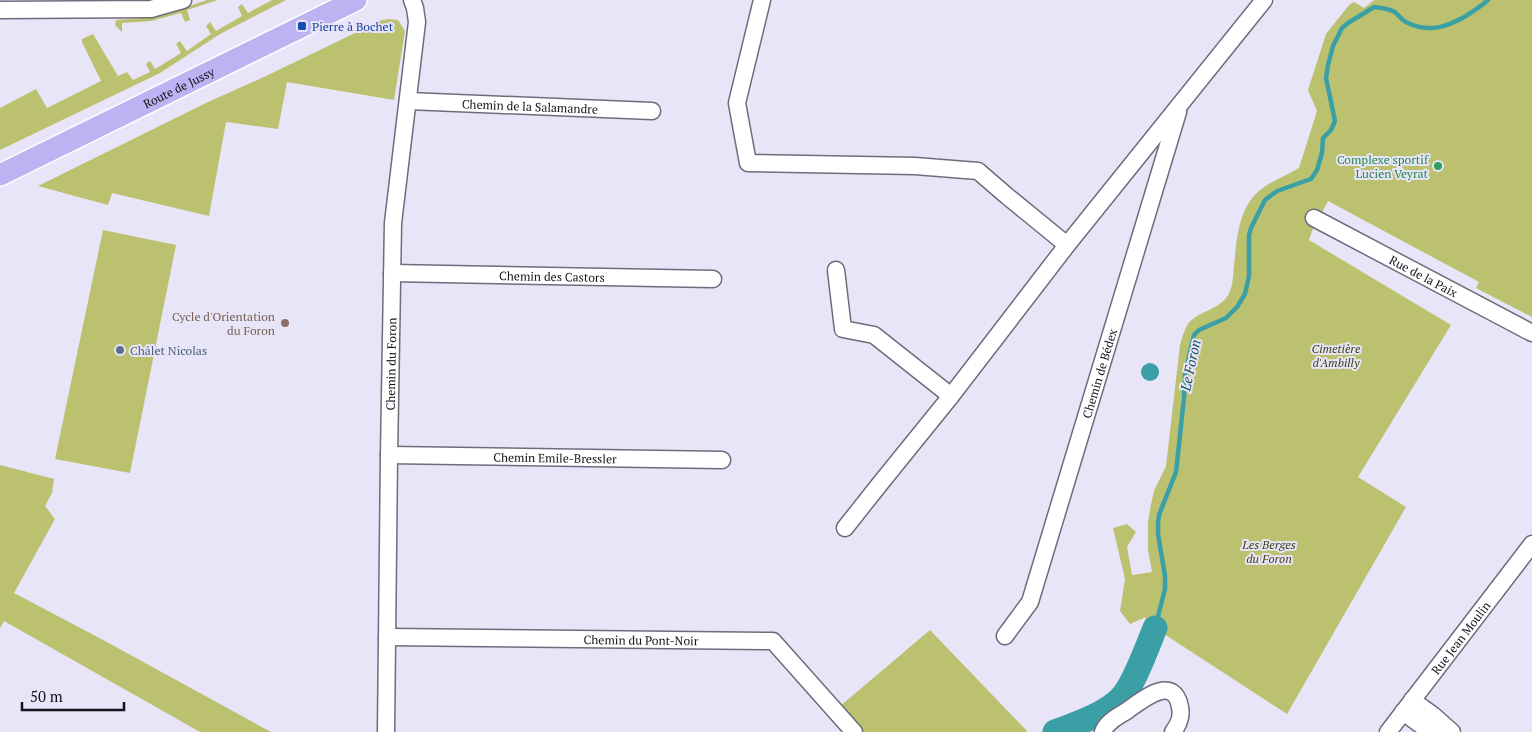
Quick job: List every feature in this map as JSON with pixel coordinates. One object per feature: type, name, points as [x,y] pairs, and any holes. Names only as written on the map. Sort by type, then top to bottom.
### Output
[{"type":"main road","name":"Route de Jussy","points":[[0,175],[356,0]]},
{"type":"street","points":[[0,10],[151,9],[184,0]]},
{"type":"street","name":"Chemin du Foron","points":[[386,732],[393,223],[417,18],[412,0]]},
{"type":"street","points":[[762,0],[736,103],[748,163],[915,166],[978,171],[1067,245]]},
{"type":"street","name":"Chemin de Bédex","points":[[846,528],[951,396],[1067,245],[1264,0]]},
{"type":"street","name":"Chemin de la Salamandre","points":[[408,101],[652,111]]},
{"type":"street","name":"Chemin de Bédex","points":[[1004,636],[1030,602],[1180,105]]},
{"type":"street","name":"Rue de la Paix","points":[[1314,218],[1532,332]]},
{"type":"street","points":[[836,270],[843,329],[874,335],[951,396]]},
{"type":"street","name":"Chemin des Castors","points":[[392,273],[713,279]]},
{"type":"street","name":"Chemin Emile-Bressler","points":[[389,455],[722,460]]},
{"type":"street","name":"Rue Jean Moulin","points":[[1400,732],[1412,709],[1532,544]]},
{"type":"street","name":"Rue Jean Moulin","points":[[1388,732],[1412,709],[1532,561]]},
{"type":"street","name":"Chemin du Pont-Noir","points":[[387,637],[773,641],[854,732]]},
{"type":"street","points":[[1103,732],[1108,723],[1140,701],[1157,691],[1164,690],[1173,693],[1180,707],[1180,719],[1173,732]]},
{"type":"street","points":[[1412,709],[1429,729],[1439,732]]},
{"type":"street","points":[[1412,709],[1434,716],[1452,732]]},
{"type":"green space","points":[[207,0],[218,0],[187,10],[190,20],[185,22],[181,13],[151,21],[122,23],[122,32],[115,25],[116,20],[157,17]]},
{"type":"green space","points":[[272,0],[286,0],[220,34],[160,73],[0,150],[0,108],[36,89],[47,108],[101,81],[82,39],[93,34],[118,76],[127,72],[133,80],[150,72],[146,64],[150,61],[155,69],[181,53],[176,44],[180,41],[187,51],[211,34],[206,26],[210,22],[216,31],[242,16],[238,7],[242,4],[248,13]]},
{"type":"green space","points":[[1374,0],[1532,0],[1532,317],[1476,288],[1479,282],[1328,201],[1309,240],[1451,325],[1358,477],[1406,507],[1287,714],[1161,632],[1142,629],[1146,617],[1130,624],[1120,611],[1125,579],[1113,528],[1127,524],[1136,532],[1127,547],[1132,575],[1152,572],[1148,550],[1148,522],[1154,491],[1166,466],[1180,345],[1184,331],[1192,320],[1218,305],[1228,295],[1232,283],[1240,225],[1252,198],[1267,185],[1299,168],[1317,111],[1308,90],[1326,34],[1349,5],[1354,2],[1364,8]]},
{"type":"green space","points":[[382,20],[398,20],[405,31],[394,100],[287,82],[278,129],[226,122],[209,216],[112,193],[108,205],[38,186],[208,102]]},
{"type":"green space","points":[[103,230],[176,245],[130,473],[55,459]]},
{"type":"green space","points":[[0,465],[54,479],[52,493],[45,506],[55,519],[14,593],[271,732],[200,732],[4,621],[0,628]]},
{"type":"green space","points":[[930,630],[1027,732],[860,732],[839,707]]},
{"type":"water","points":[[1150,363],[1156,366],[1159,372],[1156,378],[1150,381],[1144,378],[1141,372],[1144,366]]},
{"type":"waterway","name":"Le Foron","points":[[1155,628],[1165,589],[1165,576],[1158,534],[1159,515],[1176,472],[1185,374],[1194,335],[1199,330],[1226,318],[1237,307],[1245,294],[1249,276],[1249,235],[1265,200],[1277,191],[1311,179],[1317,170],[1322,153],[1323,138],[1331,130],[1335,121],[1326,78],[1333,46],[1342,28],[1374,7],[1391,10],[1405,21],[1423,28],[1445,26],[1466,16],[1488,0]]},
{"type":"waterway","name":"Le Foron","points":[[1055,732],[1099,714],[1121,698],[1135,675],[1155,628]]},
{"type":"place","name":"Pierre à Bochet","points":[[302,26]]},
{"type":"place","name":"Complexe sportif Lucien Veyrat","points":[[1438,166]]},
{"type":"place","name":"Cycle d'Orientation du Foron","points":[[285,323]]},
{"type":"place","name":"Châlet Nicolas","points":[[120,350]]},
{"type":"park label","name":"Cimetière d'Ambilly","points":[[1336,355]]},
{"type":"park label","name":"Les Berges du Foron","points":[[1269,551]]}]
